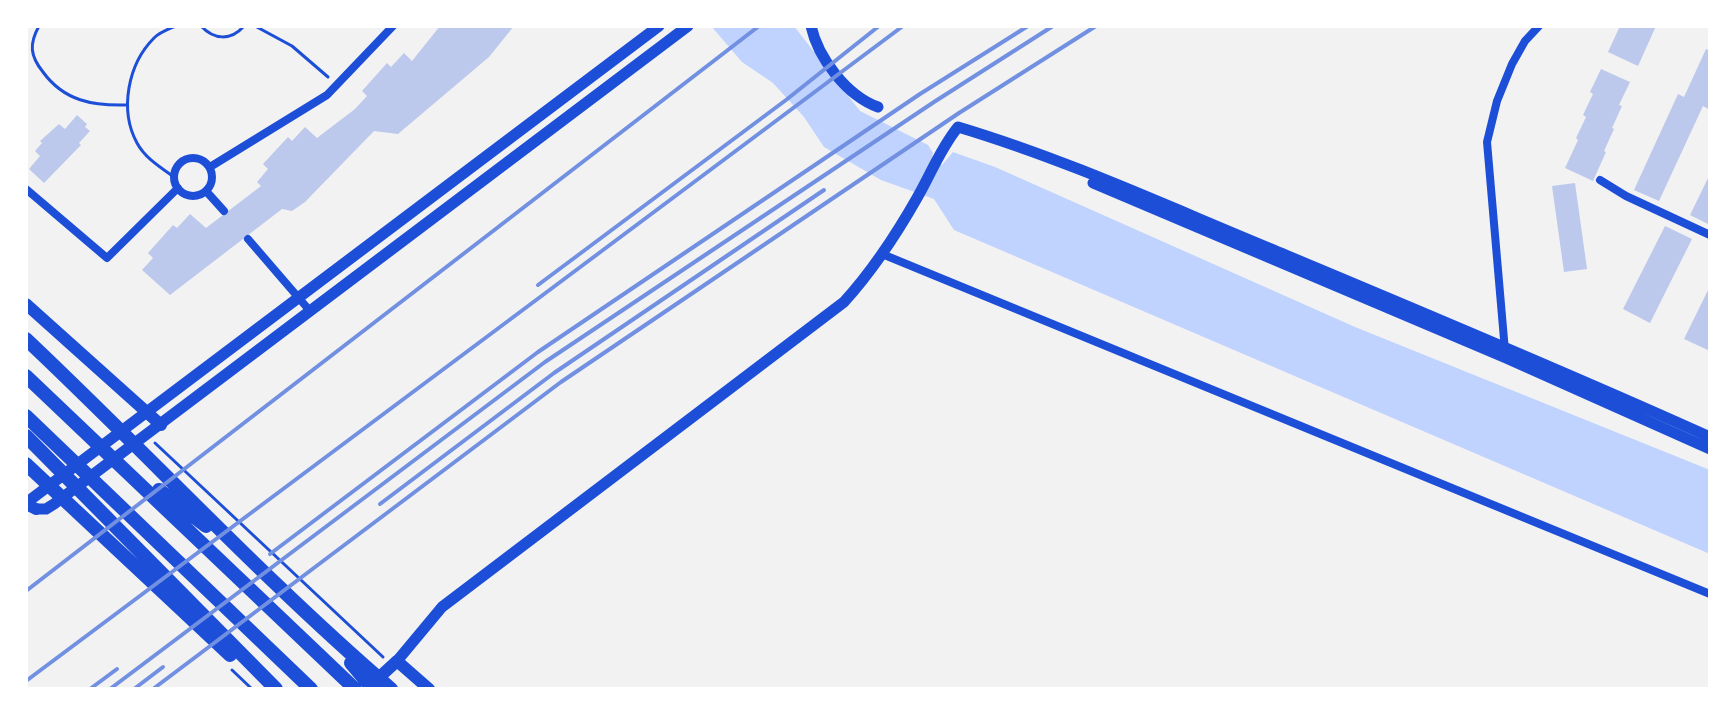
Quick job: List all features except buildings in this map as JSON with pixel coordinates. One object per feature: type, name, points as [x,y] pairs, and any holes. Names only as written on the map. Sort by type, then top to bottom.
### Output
[{"type":"highway","points":[[26,339],[325,632],[391,689]]},
{"type":"highway","points":[[26,376],[355,689]]},
{"type":"highway","points":[[26,416],[311,689]]},
{"type":"highway","points":[[26,436],[276,689]]},
{"type":"highway","points":[[105,448],[247,557]]},
{"type":"highway","points":[[26,464],[267,689]]},
{"type":"highway","points":[[325,632],[370,689]]},
{"type":"main road","points":[[26,304],[161,425]]},
{"type":"main road","points":[[370,689],[397,661],[429,689]]},
{"type":"street","points":[[210,167],[327,95],[393,26]]},
{"type":"street","points":[[29,506],[146,412],[659,26]]},
{"type":"street","points":[[29,506],[46,509],[54,504],[688,26]]},
{"type":"street","points":[[814,26],[828,53]]},
{"type":"street","points":[[814,26],[818,48],[846,84],[865,103],[882,106],[868,98],[851,81]]},
{"type":"street","points":[[1505,352],[1487,142],[1497,101],[1512,64],[1525,41],[1539,26]]},
{"type":"street","points":[[397,661],[442,607],[844,302],[873,270],[917,198],[944,144],[956,130],[1017,151],[1710,437]]},
{"type":"street","points":[[188,158],[200,159],[210,167],[212,180],[206,191],[194,196],[178,188],[174,177],[178,165],[188,158]]},
{"type":"street","points":[[1600,180],[1626,196],[1710,235]]},
{"type":"street","points":[[26,189],[107,258],[178,188]]},
{"type":"street","points":[[206,191],[224,211]]},
{"type":"street","points":[[248,239],[310,311]]},
{"type":"street","points":[[882,254],[1710,594]]},
{"type":"street","points":[[1505,352],[1710,449]]},
{"type":"path","points":[[39,26],[33,36],[31,52],[53,85],[67,96],[96,104],[127,105]]},
{"type":"path","points":[[174,177],[153,163],[137,145],[127,105],[138,58],[156,36],[176,26]]},
{"type":"path","points":[[201,26],[209,34],[224,38],[232,36],[244,26]]},
{"type":"path","points":[[255,26],[292,46],[337,85]]},
{"type":"path","points":[[147,436],[369,643]]},
{"type":"water","points":[[711,26],[794,26],[860,111],[928,145],[933,153],[931,161],[942,165],[953,152],[995,167],[1355,327],[1710,470],[1710,554],[954,230],[934,199],[881,180],[824,147],[804,117],[773,83],[742,62]]},
{"type":"railway","points":[[26,591],[759,26]]},
{"type":"railway","points":[[538,285],[786,100],[879,26]]},
{"type":"railway","points":[[26,681],[903,26]]},
{"type":"railway","points":[[270,554],[538,352],[920,94],[1028,26]]},
{"type":"railway","points":[[110,689],[545,362],[1053,26]]},
{"type":"railway","points":[[153,689],[561,382],[959,113],[1096,26]]},
{"type":"railway","points":[[380,504],[554,373],[824,190]]},
{"type":"railway","points":[[134,689],[163,667]]},
{"type":"railway","points":[[90,689],[117,669]]}]
